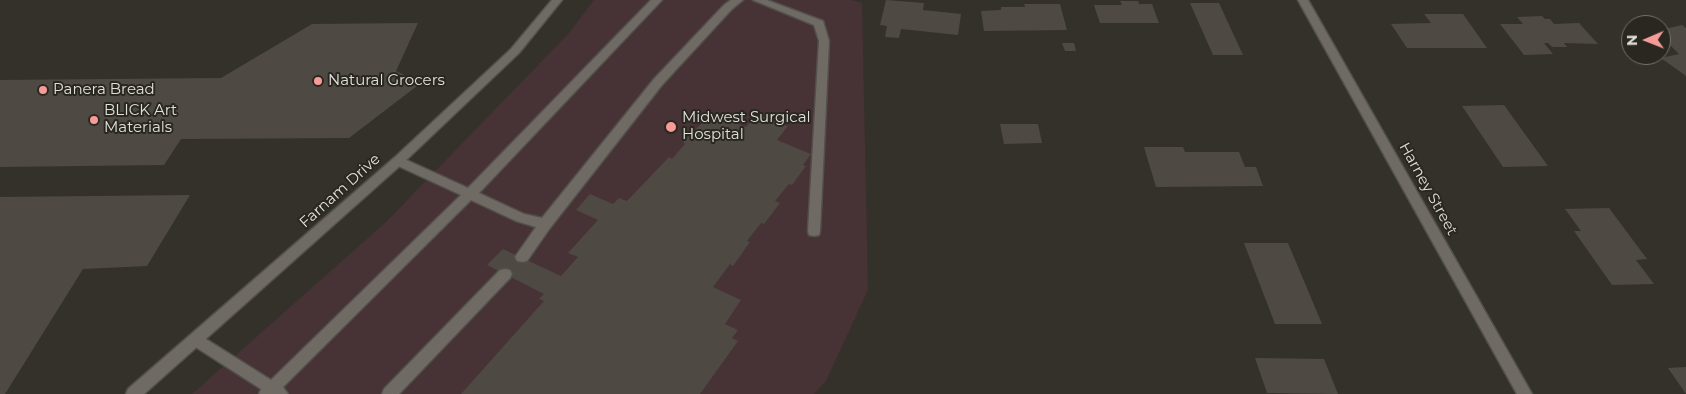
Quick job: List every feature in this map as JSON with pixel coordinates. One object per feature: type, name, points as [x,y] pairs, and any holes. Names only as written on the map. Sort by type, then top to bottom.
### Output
[{"type":"street","name":"Farnam Drive","points":[[133,394],[398,161],[515,51],[558,0]]},
{"type":"street","points":[[196,340],[273,392],[470,194],[657,0]]},
{"type":"street","points":[[522,258],[546,224],[658,82],[728,7],[738,0]]},
{"type":"street","points":[[758,0],[819,23],[824,41],[814,231]]},
{"type":"street","name":"Harney Street","points":[[1303,0],[1525,394]]},
{"type":"street","points":[[398,161],[520,218],[546,224]]},
{"type":"street","points":[[389,394],[505,274]]},
{"type":"shaded area","name":"Midwest Surgical Hospital","points":[[594,0],[851,0],[862,3],[868,290],[826,381],[814,394],[192,394],[386,222],[569,33]]},
{"type":"building","points":[[886,0],[924,3],[923,10],[961,14],[958,35],[901,29],[899,38],[885,37],[887,26],[880,25]]},
{"type":"building","points":[[1120,1],[1138,1],[1139,4],[1152,4],[1159,23],[1100,23],[1094,5],[1122,5]]},
{"type":"building","points":[[1190,3],[1219,3],[1243,55],[1213,55]]},
{"type":"building","points":[[1024,4],[1060,4],[1067,30],[984,31],[981,11],[1001,10],[1001,7],[1025,7]]},
{"type":"building","points":[[1424,14],[1463,14],[1487,48],[1407,48],[1391,24],[1431,23]]},
{"type":"building","points":[[1542,16],[1545,19],[1550,19],[1554,24],[1579,23],[1598,44],[1564,43],[1567,47],[1552,47],[1548,43],[1544,43],[1553,54],[1524,55],[1500,24],[1523,24],[1517,17]]},
{"type":"building","points":[[418,23],[396,71],[421,83],[349,138],[181,139],[164,165],[0,167],[0,80],[221,78],[312,24]]},
{"type":"building","points":[[1682,25],[1686,28],[1686,76],[1671,65],[1671,56],[1679,54],[1671,46],[1671,28]]},
{"type":"building","points":[[1062,43],[1074,43],[1076,51],[1065,51]]},
{"type":"building","points":[[1504,105],[1548,166],[1503,167],[1462,106]]},
{"type":"building","points":[[711,114],[746,127],[757,114],[788,126],[777,140],[811,154],[803,165],[806,166],[792,185],[789,184],[775,201],[780,203],[764,224],[761,223],[747,241],[750,242],[733,266],[730,264],[713,287],[741,300],[725,324],[738,330],[732,338],[738,341],[700,394],[461,394],[544,301],[539,299],[544,294],[487,265],[503,249],[561,276],[578,257],[568,253],[598,220],[576,210],[590,194],[613,204],[619,198],[627,201],[669,157],[672,159],[685,144],[683,142]]},
{"type":"building","points":[[1000,124],[1038,124],[1042,143],[1004,144]]},
{"type":"building","points":[[1144,147],[1183,147],[1185,152],[1239,152],[1245,167],[1256,167],[1263,186],[1156,187]]},
{"type":"building","points":[[190,195],[147,266],[83,269],[5,394],[0,394],[0,197]]},
{"type":"building","points":[[1609,208],[1647,259],[1636,260],[1654,284],[1612,285],[1574,231],[1581,231],[1565,209]]},
{"type":"building","points":[[1244,243],[1288,243],[1322,324],[1275,324]]},
{"type":"building","points":[[1255,358],[1324,359],[1338,394],[1267,393]]},
{"type":"building","points":[[1686,367],[1686,394],[1668,368]]},
{"type":"place","name":"Natural Grocers","points":[[318,81]]},
{"type":"place","name":"Panera Bread","points":[[43,90]]},
{"type":"place","name":"BLICK Art Materials","points":[[94,120]]},
{"type":"place","name":"Midwest Surgical Hospital","points":[[671,127]]}]
